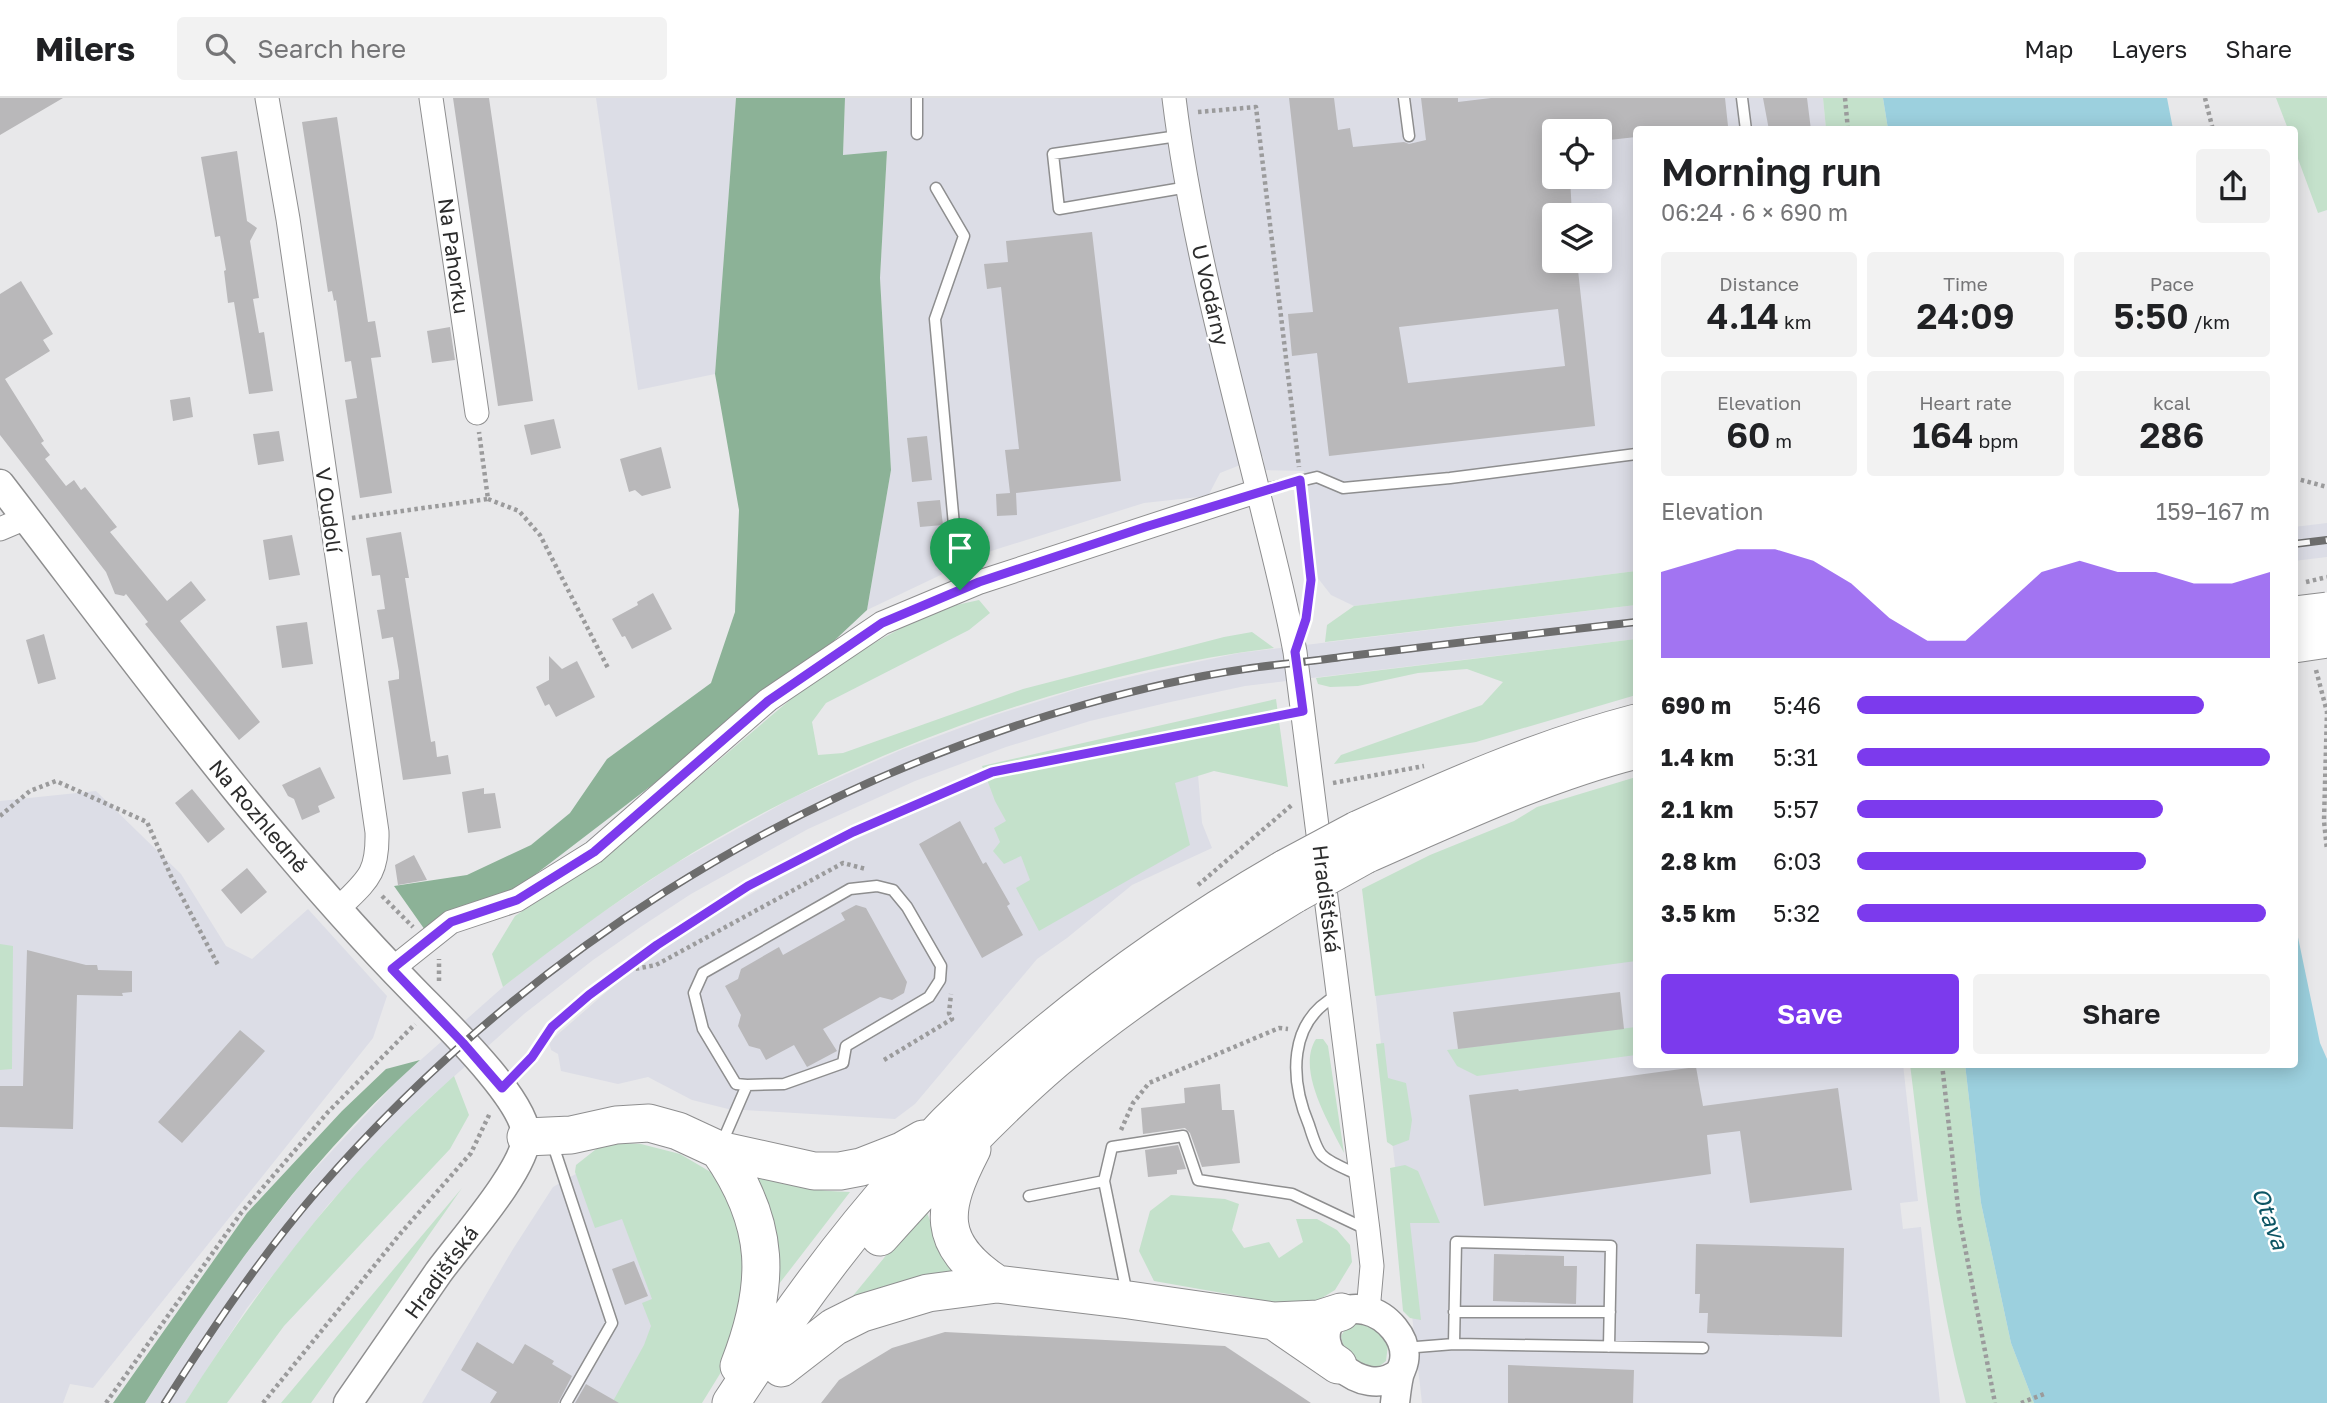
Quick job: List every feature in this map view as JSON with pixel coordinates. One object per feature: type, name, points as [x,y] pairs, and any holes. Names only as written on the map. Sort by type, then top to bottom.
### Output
[{"type":"highway","points":[[2298,612],[2326,589]]},
{"type":"highway","points":[[2298,643],[2327,639]]},
{"type":"highway","points":[[732,1403],[765,1350],[847,1238],[947,1123],[1038,1041],[1163,944],[1219,907],[1290,881],[1361,843],[1469,779],[1582,737],[1633,724]]},
{"type":"highway","points":[[1361,843],[1602,759],[1633,751]]},
{"type":"highway","points":[[759,1403],[781,1368],[865,1254],[938,1172],[1053,1062],[1149,987],[1217,942],[1290,881]]},
{"type":"highway","points":[[992,1119],[960,1173],[950,1200],[948,1220],[959,1252],[975,1270],[997,1284]]},
{"type":"highway","points":[[538,1137],[572,1135],[616,1125],[649,1123],[678,1131],[719,1150],[814,1171],[840,1171],[861,1167],[902,1151],[947,1123]]},
{"type":"highway","points":[[719,1150],[746,1198],[762,1256],[760,1300],[755,1320],[724,1403]]},
{"type":"highway","points":[[781,1368],[834,1327],[862,1313],[928,1293],[997,1284],[1274,1321],[1319,1319],[1354,1311]]},
{"type":"highway","points":[[1274,1321],[1345,1370]]},
{"type":"street","name":"V Oudolí","points":[[267,98],[288,219],[377,832],[374,869],[338,909]]},
{"type":"street","name":"Na Pahorku","points":[[431,98],[477,413]]},
{"type":"street","name":"U Vodárny","points":[[1176,116],[1213,307],[1258,491]]},
{"type":"street","name":"Na Rozhledně","points":[[0,484],[278,841],[502,1088],[522,1119],[538,1137]]},
{"type":"street","points":[[392,969],[451,922],[517,900],[594,852],[768,701],[882,623],[960,590],[1258,491]]},
{"type":"street","name":"Hradišťská","points":[[1258,491],[1283,585],[1303,711],[1372,1266],[1354,1311],[1329,1323],[1326,1336],[1329,1350],[1371,1403]]},
{"type":"street","points":[[0,529],[26,518]]},
{"type":"street","name":"Hradišťská","points":[[348,1403],[538,1137]]},
{"type":"street","points":[[1354,1311],[1380,1316],[1399,1336],[1401,1360],[1395,1403]]},
{"type":"street","points":[[1345,1370],[1368,1382],[1380,1383],[1390,1380],[1401,1360]]},
{"type":"lane","points":[[916,98],[917,134]]},
{"type":"lane","points":[[1404,98],[1409,136]]},
{"type":"lane","points":[[1742,98],[1746,126]]},
{"type":"lane","points":[[1176,116],[1053,154],[1059,209],[1188,187]]},
{"type":"lane","points":[[936,188],[964,236],[935,319],[960,590]]},
{"type":"lane","points":[[1258,491],[1317,477],[1343,488],[1450,478],[1633,454]]},
{"type":"lane","points":[[877,886],[892,890],[907,907],[941,966],[940,980],[929,997],[846,1046],[843,1063],[784,1084],[747,1086],[736,1084],[703,1029],[694,993],[703,972],[849,890],[877,886]]},
{"type":"lane","points":[[1340,994],[1319,1007],[1302,1031],[1296,1063],[1297,1086],[1302,1108],[1321,1155],[1362,1176]]},
{"type":"lane","points":[[719,1150],[747,1086]]},
{"type":"lane","points":[[1129,1300],[1104,1181],[1112,1147],[1183,1136],[1198,1180],[1292,1194],[1368,1230]]},
{"type":"lane","points":[[538,1137],[611,1323],[566,1403]]},
{"type":"lane","points":[[1029,1196],[1104,1181]]},
{"type":"lane","points":[[1454,1344],[1456,1242],[1611,1246],[1609,1347]]},
{"type":"lane","points":[[1454,1312],[1610,1312]]},
{"type":"lane","points":[[1401,1360],[1454,1344],[1703,1348]]},
{"type":"path","points":[[1845,98],[1848,126]]},
{"type":"path","points":[[2205,98],[2212,126]]},
{"type":"path","points":[[1176,116],[1256,107],[1311,580],[1308,606]]},
{"type":"path","points":[[477,413],[488,499]]},
{"type":"path","points":[[2298,479],[2327,487]]},
{"type":"path","points":[[330,521],[488,499],[519,511],[540,535],[608,668]]},
{"type":"path","points":[[263,1403],[400,1234],[471,1153],[502,1088],[532,1057],[552,1027],[657,945],[748,886],[853,832],[992,772],[1303,711]]},
{"type":"path","points":[[2327,712],[2324,821],[2327,850]]},
{"type":"path","points":[[1191,892],[1313,786],[1428,765]]},
{"type":"path","points":[[0,816],[30,791],[56,781],[147,821],[170,876],[218,965]]},
{"type":"path","points":[[630,965],[635,969],[656,965],[843,863],[877,873]]},
{"type":"path","points":[[884,1060],[951,1019],[949,1013],[952,986]]},
{"type":"path","points":[[106,1403],[241,1213],[328,1112],[430,1008]]},
{"type":"path","points":[[1112,1147],[1133,1103],[1149,1083],[1279,1028],[1302,1031]]},
{"type":"path","points":[[1942,1068],[1959,1216],[1995,1403]]},
{"type":"path","points":[[2021,1403],[2044,1394]]},
{"type":"shaded area","points":[[596,98],[736,98],[715,374],[638,390]]},
{"type":"shaded area","points":[[845,98],[1823,98],[1826,126],[1633,126],[1633,571],[1354,606],[1331,595],[1317,577],[1304,471],[1265,470],[1263,456],[1220,473],[1208,496],[1144,503],[991,551],[867,610],[891,470],[880,278],[887,152],[843,155]]},
{"type":"shaded area","points":[[2327,523],[2327,557],[2298,561],[2298,527]]},
{"type":"shaded area","points":[[1633,605],[1633,639],[1245,686],[1166,703],[1090,721],[1006,747],[915,781],[808,829],[691,894],[593,960],[524,1014],[422,1105],[328,1205],[247,1308],[185,1403],[145,1403],[220,1288],[302,1183],[398,1080],[503,987],[573,932],[673,865],[792,798],[903,749],[995,715],[1081,688],[1239,653]]},
{"type":"shaded area","points":[[1195,739],[1202,823],[1212,848],[1132,885],[1037,959],[915,1104],[895,1119],[728,1109],[692,1100],[648,1077],[618,1084],[561,1071],[558,1054],[551,1050],[549,1042],[620,980],[698,925],[813,858],[993,778]]},
{"type":"shaded area","points":[[96,791],[181,874],[226,946],[252,959],[308,909],[387,996],[373,1038],[93,1388],[70,1384],[63,1403],[0,1403],[0,801]]},
{"type":"shaded area","points":[[1633,817],[1633,1068],[1903,1068],[1918,1201],[1900,1203],[1903,1229],[1921,1227],[1940,1403],[1422,1403],[1364,894]]},
{"type":"shaded area","points":[[649,1161],[692,1403],[422,1403],[553,1187],[595,1163]]},
{"type":"green space","points":[[736,98],[845,98],[843,155],[887,151],[880,278],[891,470],[867,610],[805,668],[515,890],[425,930],[394,886],[467,875],[531,845],[570,813],[607,759],[711,683],[735,612],[739,510],[715,374]]},
{"type":"green space","points":[[1823,98],[1883,98],[1888,126],[1826,126]]},
{"type":"green space","points":[[2276,98],[2327,98],[2327,210],[2318,213],[2298,159],[2298,126],[2287,126]]},
{"type":"green space","points":[[1633,571],[1633,605],[1325,642],[1327,625],[1354,606]]},
{"type":"green space","points":[[979,600],[990,613],[969,630],[826,703],[812,722],[818,755],[843,753],[1023,689],[1224,637],[1252,632],[1274,648],[1197,660],[1118,677],[1039,699],[883,756],[737,827],[670,867],[585,925],[503,987],[492,954],[515,916],[606,856],[791,699],[865,648],[934,610]]},
{"type":"green space","points":[[1633,639],[1633,696],[1476,742],[1334,764],[1341,755],[1482,705],[1503,682],[1467,669],[1418,673],[1358,686],[1330,687],[1318,684],[1316,678]]},
{"type":"green space","points":[[1276,699],[1288,787],[1214,771],[1175,783],[1190,845],[1039,931],[1016,888],[1030,880],[1021,856],[1004,864],[993,851],[1000,842],[994,828],[1006,821],[982,766]]},
{"type":"green space","points":[[1633,778],[1633,961],[1375,996],[1362,889],[1430,855],[1514,821],[1537,807]]},
{"type":"green space","points":[[0,944],[13,946],[12,1069],[0,1070]]},
{"type":"green space","points":[[1633,1027],[1633,1055],[1477,1076],[1457,1066],[1447,1050]]},
{"type":"green space","points":[[1316,1039],[1323,1039],[1328,1046],[1344,1153],[1323,1112],[1312,1081],[1311,1052]]},
{"type":"green space","points":[[1384,1043],[1388,1078],[1406,1083],[1412,1120],[1409,1140],[1393,1146],[1387,1142],[1376,1044]]},
{"type":"green space","points":[[420,1060],[342,1137],[270,1222],[205,1311],[145,1403],[113,1403],[247,1213],[342,1111],[386,1069]]},
{"type":"green space","points":[[1910,1068],[1965,1068],[1981,1203],[2011,1343],[2034,1403],[1966,1403],[1947,1320],[1926,1192]]},
{"type":"green space","points":[[454,1076],[469,1115],[450,1149],[284,1326],[227,1403],[185,1403],[244,1314],[308,1230],[378,1150]]},
{"type":"green space","points":[[641,1144],[680,1154],[714,1174],[732,1195],[749,1270],[726,1364],[702,1403],[612,1403],[644,1345],[651,1326],[642,1303],[652,1299],[622,1219],[595,1228],[575,1172],[576,1165],[600,1146]]},
{"type":"green space","points":[[1405,1165],[1418,1171],[1440,1223],[1410,1223],[1421,1320],[1410,1318],[1403,1311],[1390,1168]]},
{"type":"green space","points":[[743,1168],[795,1185],[850,1192],[779,1284],[779,1250],[772,1223]]},
{"type":"green space","points":[[462,1188],[311,1403],[281,1403]]},
{"type":"green space","points":[[1171,1195],[1225,1199],[1239,1204],[1232,1230],[1244,1248],[1269,1242],[1279,1258],[1303,1242],[1296,1219],[1317,1219],[1337,1230],[1350,1245],[1352,1262],[1335,1290],[1312,1304],[1285,1304],[1154,1281],[1139,1251],[1150,1211]]},
{"type":"green space","points":[[925,1208],[935,1233],[966,1279],[838,1314]]},
{"type":"green space","points":[[1358,1322],[1377,1328],[1388,1345],[1386,1361],[1376,1369],[1346,1358],[1341,1336],[1346,1328]]},
{"type":"water","points":[[1883,98],[2167,98],[2172,126],[1888,126]]},
{"type":"water","name":"Otava","points":[[2298,937],[2320,1043],[2327,1059],[2327,1403],[2034,1403],[2011,1343],[1981,1203],[1965,1068],[2298,1068]]},
{"type":"building","points":[[0,98],[63,98],[0,135]]},
{"type":"building","points":[[453,98],[489,98],[533,401],[498,406]]},
{"type":"building","points":[[1289,98],[1334,98],[1338,130],[1350,128],[1353,147],[1404,142],[1409,144],[1426,140],[1421,98],[1458,98],[1458,102],[1491,98],[1725,98],[1728,126],[1633,126],[1633,137],[1612,140],[1612,119],[1542,119],[1542,189],[1571,189],[1571,203],[1542,203],[1542,273],[1578,273],[1595,426],[1329,456],[1317,353],[1292,356],[1288,314],[1313,312]],"holes":[[[1558,309],[1565,366],[1408,383],[1399,327]]]},
{"type":"building","points":[[1763,98],[1807,98],[1810,126],[1768,126]]},
{"type":"building","points":[[337,117],[368,322],[375,321],[381,357],[371,358],[392,493],[360,498],[345,400],[357,398],[351,361],[345,362],[336,300],[334,301],[332,291],[328,292],[302,122]]},
{"type":"building","points":[[237,151],[247,221],[257,228],[250,241],[259,298],[253,299],[259,333],[264,332],[273,391],[249,394],[234,302],[228,303],[220,236],[215,237],[201,157]]},
{"type":"building","points":[[1092,232],[1121,481],[1016,493],[1017,515],[997,516],[996,494],[1010,493],[1005,450],[1019,449],[1001,287],[987,289],[984,264],[1008,262],[1006,241]]},
{"type":"building","points":[[21,281],[53,334],[43,340],[50,351],[5,379],[44,441],[41,443],[50,455],[45,459],[66,486],[74,480],[81,490],[85,487],[117,527],[110,532],[167,601],[191,581],[206,600],[180,621],[260,722],[239,740],[145,624],[148,622],[126,594],[115,594],[106,572],[0,435],[0,294]]},
{"type":"building","points":[[450,327],[455,360],[432,363],[427,331]]},
{"type":"building","points":[[190,397],[193,417],[173,421],[170,400]]},
{"type":"building","points":[[554,419],[561,448],[531,455],[524,425]]},
{"type":"building","points":[[279,431],[284,461],[258,465],[253,434]]},
{"type":"building","points":[[927,436],[932,480],[912,482],[907,438]]},
{"type":"building","points":[[661,447],[671,488],[642,496],[635,490],[629,492],[620,459]]},
{"type":"building","points":[[940,500],[943,525],[920,527],[917,502]]},
{"type":"building","points":[[401,532],[409,578],[405,578],[431,742],[435,741],[437,757],[448,755],[451,774],[403,780],[388,681],[399,679],[399,672],[393,637],[382,639],[377,610],[385,609],[380,575],[372,576],[366,538]]},
{"type":"building","points":[[292,535],[300,575],[269,580],[263,540]]},
{"type":"building","points":[[653,593],[672,629],[632,649],[612,619],[638,605],[637,602]]},
{"type":"building","points":[[307,622],[313,664],[282,668],[276,626]]},
{"type":"building","points":[[44,634],[56,679],[38,684],[26,640]]},
{"type":"building","points":[[549,656],[562,669],[577,661],[595,697],[556,717],[549,704],[545,706],[536,687],[549,680]]},
{"type":"building","points":[[320,767],[335,798],[318,806],[320,812],[302,820],[294,799],[288,796],[282,785]]},
{"type":"building","points":[[484,788],[484,794],[495,793],[501,828],[468,833],[462,792]]},
{"type":"building","points":[[192,789],[225,829],[208,843],[175,803]]},
{"type":"building","points":[[960,821],[983,864],[986,862],[1010,904],[1007,906],[1023,935],[982,958],[919,844]]},
{"type":"building","points":[[414,855],[427,880],[398,885],[395,865]]},
{"type":"building","points":[[247,868],[267,892],[241,914],[221,890]]},
{"type":"building","points":[[856,905],[866,908],[907,982],[904,993],[892,1000],[880,997],[823,1029],[837,1051],[807,1067],[794,1045],[766,1060],[760,1049],[749,1046],[738,1026],[741,1015],[725,986],[738,979],[741,969],[779,947],[783,955],[845,920],[841,913]]},
{"type":"building","points":[[27,950],[86,965],[97,965],[98,970],[132,971],[132,992],[122,993],[123,996],[77,995],[73,1129],[0,1127],[0,1086],[23,1086]]},
{"type":"building","points":[[1620,992],[1624,1029],[1458,1049],[1453,1012]]},
{"type":"building","points":[[240,1030],[265,1051],[182,1143],[158,1122]]},
{"type":"building","points":[[1689,1068],[1696,1068],[1703,1106],[1838,1088],[1852,1190],[1750,1203],[1740,1131],[1707,1135],[1711,1174],[1484,1206],[1469,1095],[1519,1091]]},
{"type":"building","points":[[1220,1084],[1222,1110],[1234,1110],[1240,1163],[1202,1167],[1190,1133],[1185,1128],[1143,1134],[1141,1108],[1185,1103],[1184,1088]]},
{"type":"building","points":[[1178,1145],[1186,1169],[1177,1170],[1177,1174],[1148,1177],[1145,1150]]},
{"type":"building","points":[[1696,1244],[1844,1248],[1842,1337],[1707,1333],[1708,1313],[1699,1313],[1700,1294],[1695,1294]]},
{"type":"building","points":[[1494,1254],[1564,1256],[1564,1266],[1577,1266],[1576,1304],[1493,1301]]},
{"type":"building","points":[[634,1261],[648,1296],[625,1305],[612,1269]]},
{"type":"building","points":[[945,1332],[1225,1346],[1311,1403],[821,1403],[839,1380],[892,1348]]},
{"type":"building","points":[[477,1342],[513,1364],[525,1344],[554,1361],[552,1364],[572,1376],[558,1403],[490,1403],[497,1392],[461,1370]]},
{"type":"building","points":[[1508,1365],[1634,1370],[1633,1403],[1508,1403]]},
{"type":"building","points":[[586,1384],[619,1403],[575,1403]]},
{"type":"railway","points":[[2298,544],[2327,540]]},
{"type":"railway","points":[[165,1403],[219,1320],[277,1241],[318,1190],[397,1105],[482,1027],[571,956],[665,892],[764,834],[866,784],[973,741],[1083,705],[1143,689],[1257,667],[1633,622]]},
{"type":"route","points":[[1300,480],[1311,580],[1306,619],[1295,652],[1303,711],[992,772],[945,790],[853,832],[748,886],[657,945],[589,995],[552,1027],[540,1041],[532,1057],[502,1088],[392,969],[451,922],[517,900],[594,852],[768,701],[882,623],[960,590],[1145,527],[1300,480]]}]
